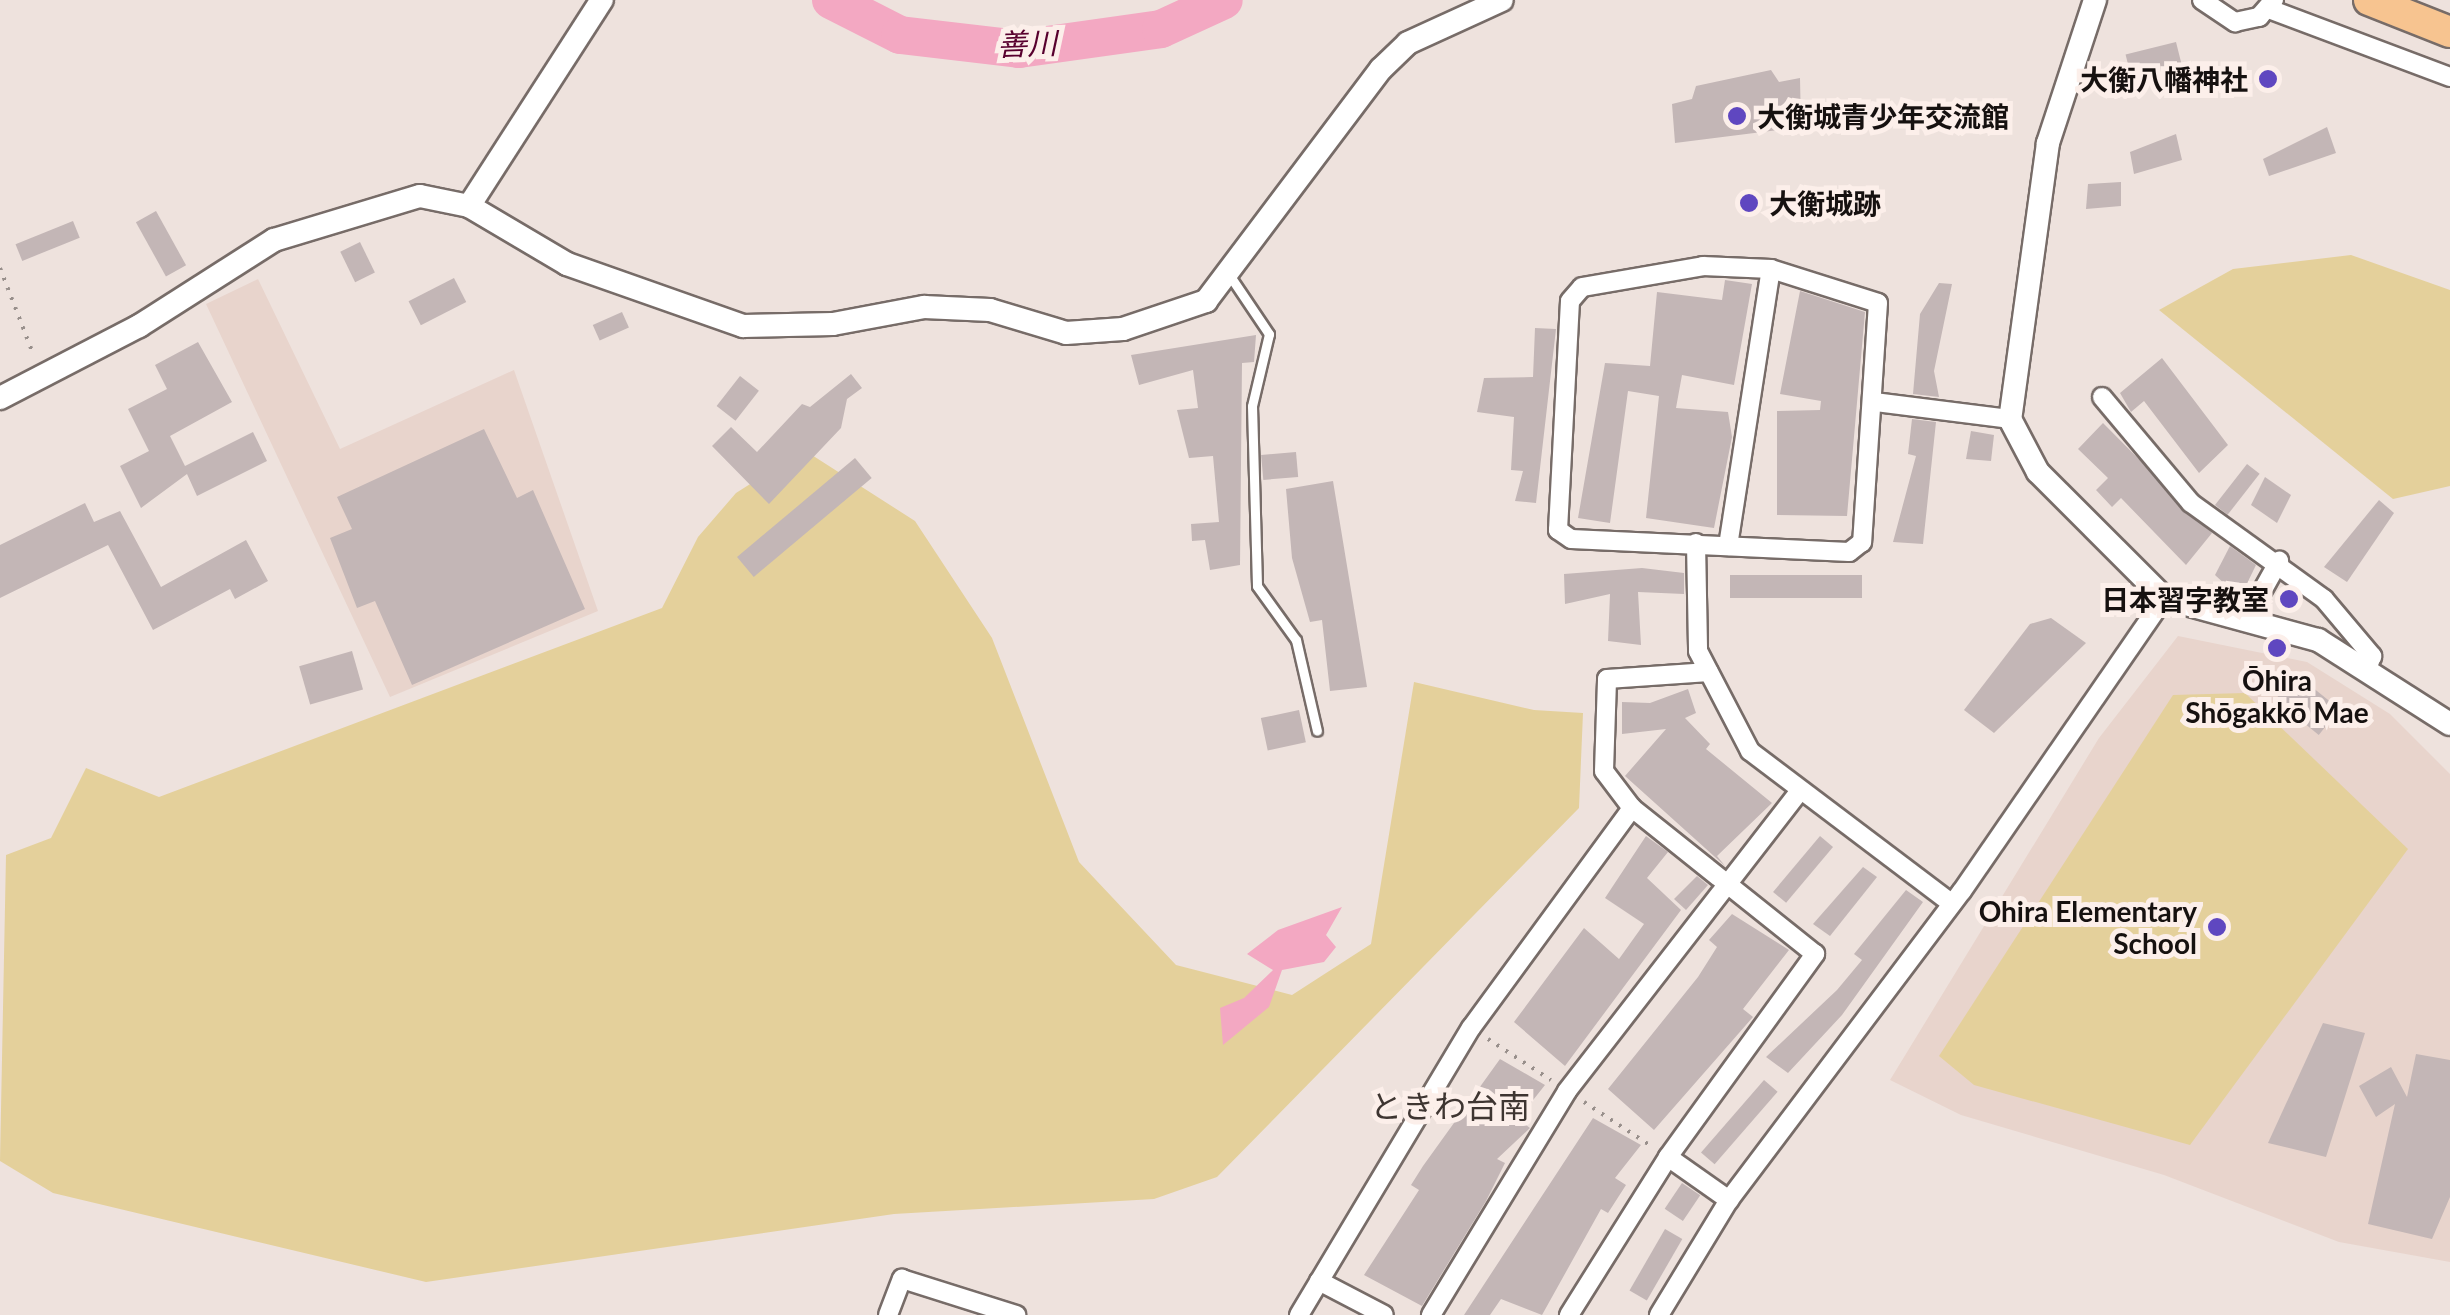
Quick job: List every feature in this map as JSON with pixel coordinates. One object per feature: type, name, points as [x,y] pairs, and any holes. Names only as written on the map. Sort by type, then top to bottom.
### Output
[{"type":"highway","points":[[2369,0],[2450,32]]},
{"type":"street","points":[[469,206],[602,0]]},
{"type":"street","points":[[0,398],[44,379],[274,240],[420,196],[469,206],[567,264],[743,326],[833,324],[924,307],[990,310],[1066,333],[1123,329],[1206,301],[1230,276],[1381,69],[1408,42],[1502,0]]},
{"type":"street","points":[[2095,0],[2048,142],[2010,418],[2038,472],[2164,598],[2318,640],[2450,724]]},
{"type":"street","points":[[2202,0],[2235,22],[2272,4],[2450,77]]},
{"type":"street","points":[[1703,266],[1771,268],[1878,303],[1875,402],[1862,542],[1849,552],[1571,539],[1558,530],[1570,301],[1582,288],[1703,266]]},
{"type":"street","points":[[1728,546],[1771,268]]},
{"type":"street","points":[[2102,397],[2191,502],[2279,562],[2360,642],[2372,656],[2367,669]]},
{"type":"street","points":[[1875,402],[2010,418]]},
{"type":"street","points":[[1696,544],[1698,651],[1750,751],[1799,792],[1952,904]]},
{"type":"street","points":[[2246,620],[2279,562]]},
{"type":"street","points":[[1659,1315],[1729,1200],[1952,904],[2164,598]]},
{"type":"street","points":[[1569,1315],[1668,1158],[1815,954],[1632,808],[1604,771],[1607,679],[1708,672]]},
{"type":"street","points":[[1431,1315],[1567,1091],[1724,883],[1799,792]]},
{"type":"street","points":[[1299,1315],[1472,1028],[1632,808]]},
{"type":"street","points":[[1668,1158],[1729,1200]]},
{"type":"street","points":[[888,1315],[902,1279],[1016,1315]]},
{"type":"street","points":[[1319,1281],[1384,1315]]},
{"type":"lane","points":[[1230,276],[1270,334],[1252,406],[1258,586],[1296,640],[1316,731]]},
{"type":"path","points":[[0,268],[44,379]]},
{"type":"shaded area","points":[[2351,255],[2450,290],[2450,486],[2393,499],[2159,310],[2233,269]]},
{"type":"shaded area","points":[[258,279],[340,449],[514,370],[598,611],[390,697],[206,304]]},
{"type":"shaded area","points":[[804,450],[915,521],[992,638],[1079,862],[1176,965],[1292,995],[1371,944],[1414,682],[1534,710],[1583,713],[1579,808],[1217,1177],[1154,1199],[894,1214],[426,1282],[53,1193],[0,1161],[6,855],[51,838],[86,768],[159,797],[662,608],[698,537],[736,493]]},
{"type":"shaded area","name":"Ohira Elementary School","points":[[2178,636],[2307,662],[2390,714],[2450,774],[2450,1262],[2339,1242],[2164,1175],[1961,1115],[1890,1080],[2099,738]]},
{"type":"shaded area","points":[[2245,693],[2408,849],[2190,1145],[1974,1085],[1939,1056],[2173,695]]},
{"type":"shaded area","points":[[1342,907],[1326,935],[1336,947],[1324,962],[1282,970],[1269,1007],[1223,1045],[1220,1008],[1244,998],[1273,970],[1247,954],[1278,930]]},
{"type":"building","points":[[2176,42],[2182,66],[2132,79],[2126,55]]},
{"type":"building","name":"大衡城青少年交流館","points":[[1771,70],[1779,82],[1800,78],[1801,127],[1675,143],[1672,104],[1692,99],[1696,86]]},
{"type":"building","points":[[2327,127],[2336,153],[2269,176],[2263,159]]},
{"type":"building","points":[[2176,134],[2182,160],[2134,174],[2130,152]]},
{"type":"building","points":[[2121,182],[2121,206],[2086,209],[2088,184]]},
{"type":"building","points":[[156,211],[186,265],[166,276],[136,222]]},
{"type":"building","points":[[73,221],[80,238],[22,261],[16,244]]},
{"type":"building","points":[[360,242],[375,273],[355,282],[340,252]]},
{"type":"building","points":[[454,278],[466,302],[421,325],[409,301]]},
{"type":"building","points":[[1725,280],[1752,284],[1734,385],[1682,375],[1676,408],[1728,412],[1732,437],[1714,528],[1646,518],[1659,396],[1628,391],[1610,523],[1578,518],[1605,363],[1650,366],[1657,292],[1722,300]]},
{"type":"building","points":[[1939,283],[1952,284],[1934,371],[1939,397],[1913,394],[1920,314]]},
{"type":"building","points":[[1800,291],[1865,312],[1847,516],[1777,515],[1777,411],[1820,410],[1821,401],[1780,394]]},
{"type":"building","points":[[622,312],[629,328],[600,341],[593,325]]},
{"type":"building","points":[[1535,328],[1556,329],[1536,503],[1515,501],[1523,471],[1511,470],[1514,417],[1477,412],[1484,378],[1533,377]]},
{"type":"building","points":[[1256,335],[1254,362],[1242,363],[1240,565],[1210,570],[1205,540],[1192,541],[1191,524],[1219,522],[1213,456],[1189,458],[1177,410],[1198,408],[1193,370],[1139,385],[1131,355]]},
{"type":"building","points":[[198,342],[232,402],[170,436],[185,466],[253,432],[267,461],[197,496],[187,474],[141,508],[120,466],[149,451],[128,409],[167,389],[155,365]]},
{"type":"building","points":[[2162,358],[2228,445],[2199,473],[2144,401],[2131,412],[2120,393]]},
{"type":"building","points":[[851,374],[862,388],[847,399],[841,428],[769,504],[712,446],[731,427],[757,452],[802,404],[810,407]]},
{"type":"building","points":[[740,376],[759,391],[736,421],[717,406]]},
{"type":"building","points":[[1912,419],[1936,422],[1923,544],[1893,542],[1916,456],[1908,454]]},
{"type":"building","points":[[2103,423],[2212,533],[2186,565],[2121,498],[2112,507],[2096,490],[2108,478],[2078,449]]},
{"type":"building","points":[[484,429],[517,498],[533,490],[585,609],[412,685],[375,601],[357,608],[330,538],[352,529],[337,497]]},
{"type":"building","points":[[1971,431],[1994,435],[1991,461],[1966,459]]},
{"type":"building","points":[[1296,452],[1298,477],[1263,480],[1261,455]]},
{"type":"building","points":[[855,458],[872,478],[754,577],[737,557]]},
{"type":"building","points":[[2247,464],[2260,474],[2228,515],[2215,505]]},
{"type":"building","points":[[2265,477],[2291,495],[2277,523],[2251,505]]},
{"type":"building","points":[[1333,481],[1367,687],[1330,691],[1322,620],[1310,622],[1292,558],[1286,489]]},
{"type":"building","points":[[2379,500],[2394,513],[2347,582],[2324,567]]},
{"type":"building","points":[[85,503],[94,522],[120,511],[161,587],[246,540],[268,581],[235,599],[230,589],[153,630],[108,545],[0,598],[0,545]]},
{"type":"building","points":[[2230,546],[2256,565],[2240,598],[2215,575]]},
{"type":"building","points":[[1642,568],[1684,573],[1684,594],[1638,592],[1641,645],[1608,641],[1610,594],[1565,604],[1564,574]]},
{"type":"building","points":[[1730,575],[1862,575],[1862,598],[1730,598]]},
{"type":"building","points":[[2051,618],[2086,643],[1994,733],[1964,710],[2030,624]]},
{"type":"building","points":[[352,651],[363,689],[310,705],[299,666]]},
{"type":"building","points":[[2296,674],[2340,709],[2319,735],[2275,700]]},
{"type":"building","points":[[1688,689],[1696,713],[1685,718],[1710,744],[1706,749],[1772,803],[1717,856],[1725,866],[1625,776],[1666,729],[1622,734],[1622,702],[1650,703]]},
{"type":"building","points":[[1299,710],[1306,742],[1268,750],[1261,718]]},
{"type":"building","points":[[1646,836],[1668,852],[1647,878],[1681,910],[1565,1066],[1514,1022],[1584,928],[1619,959],[1644,924],[1605,898]]},
{"type":"building","points":[[1820,836],[1833,847],[1786,903],[1773,892]]},
{"type":"building","points":[[1863,867],[1877,877],[1830,936],[1813,924]]},
{"type":"building","points":[[1697,876],[1708,885],[1686,910],[1674,899]]},
{"type":"building","points":[[1906,890],[1923,902],[1842,1015],[1788,1073],[1766,1057],[1837,990],[1862,960],[1854,954]]},
{"type":"building","points":[[1732,914],[1789,950],[1743,1009],[1753,1017],[1654,1130],[1608,1089],[1698,977],[1717,947],[1709,940]]},
{"type":"building","points":[[2323,1023],[2365,1033],[2326,1157],[2268,1143]]},
{"type":"building","points":[[2416,1054],[2450,1060],[2450,1197],[2432,1239],[2368,1224],[2395,1104],[2376,1117],[2359,1086],[2391,1067],[2407,1097]]},
{"type":"building","points":[[1500,1059],[1545,1085],[1518,1119],[1530,1128],[1497,1159],[1505,1163],[1486,1201],[1422,1306],[1364,1275],[1419,1190],[1411,1185]]},
{"type":"building","points":[[1764,1080],[1778,1092],[1715,1164],[1701,1152]]},
{"type":"building","points":[[1593,1118],[1641,1145],[1615,1178],[1626,1185],[1608,1213],[1601,1209],[1542,1315],[1501,1299],[1490,1315],[1464,1315]]},
{"type":"building","points":[[1682,1183],[1700,1195],[1683,1221],[1665,1209]]},
{"type":"building","points":[[1665,1229],[1682,1239],[1647,1300],[1630,1290]]},
{"type":"waterway","name":"善川","points":[[831,0],[900,35],[1019,49],[1161,29],[1224,0]]},
{"type":"place","name":"大衡八幡神社","points":[[2268,79]]},
{"type":"place","name":"大衡城青少年交流館","points":[[1737,116]]},
{"type":"place","name":"大衡城跡","points":[[1749,203]]},
{"type":"place","name":"日本習字教室","points":[[2289,599]]},
{"type":"place","name":"Ōhira Shōgakkō Mae","points":[[2277,648]]},
{"type":"place","name":"Ohira Elementary School","points":[[2217,927]]},
{"type":"district","name":"ときわ台南","points":[[1450,1106]]}]
